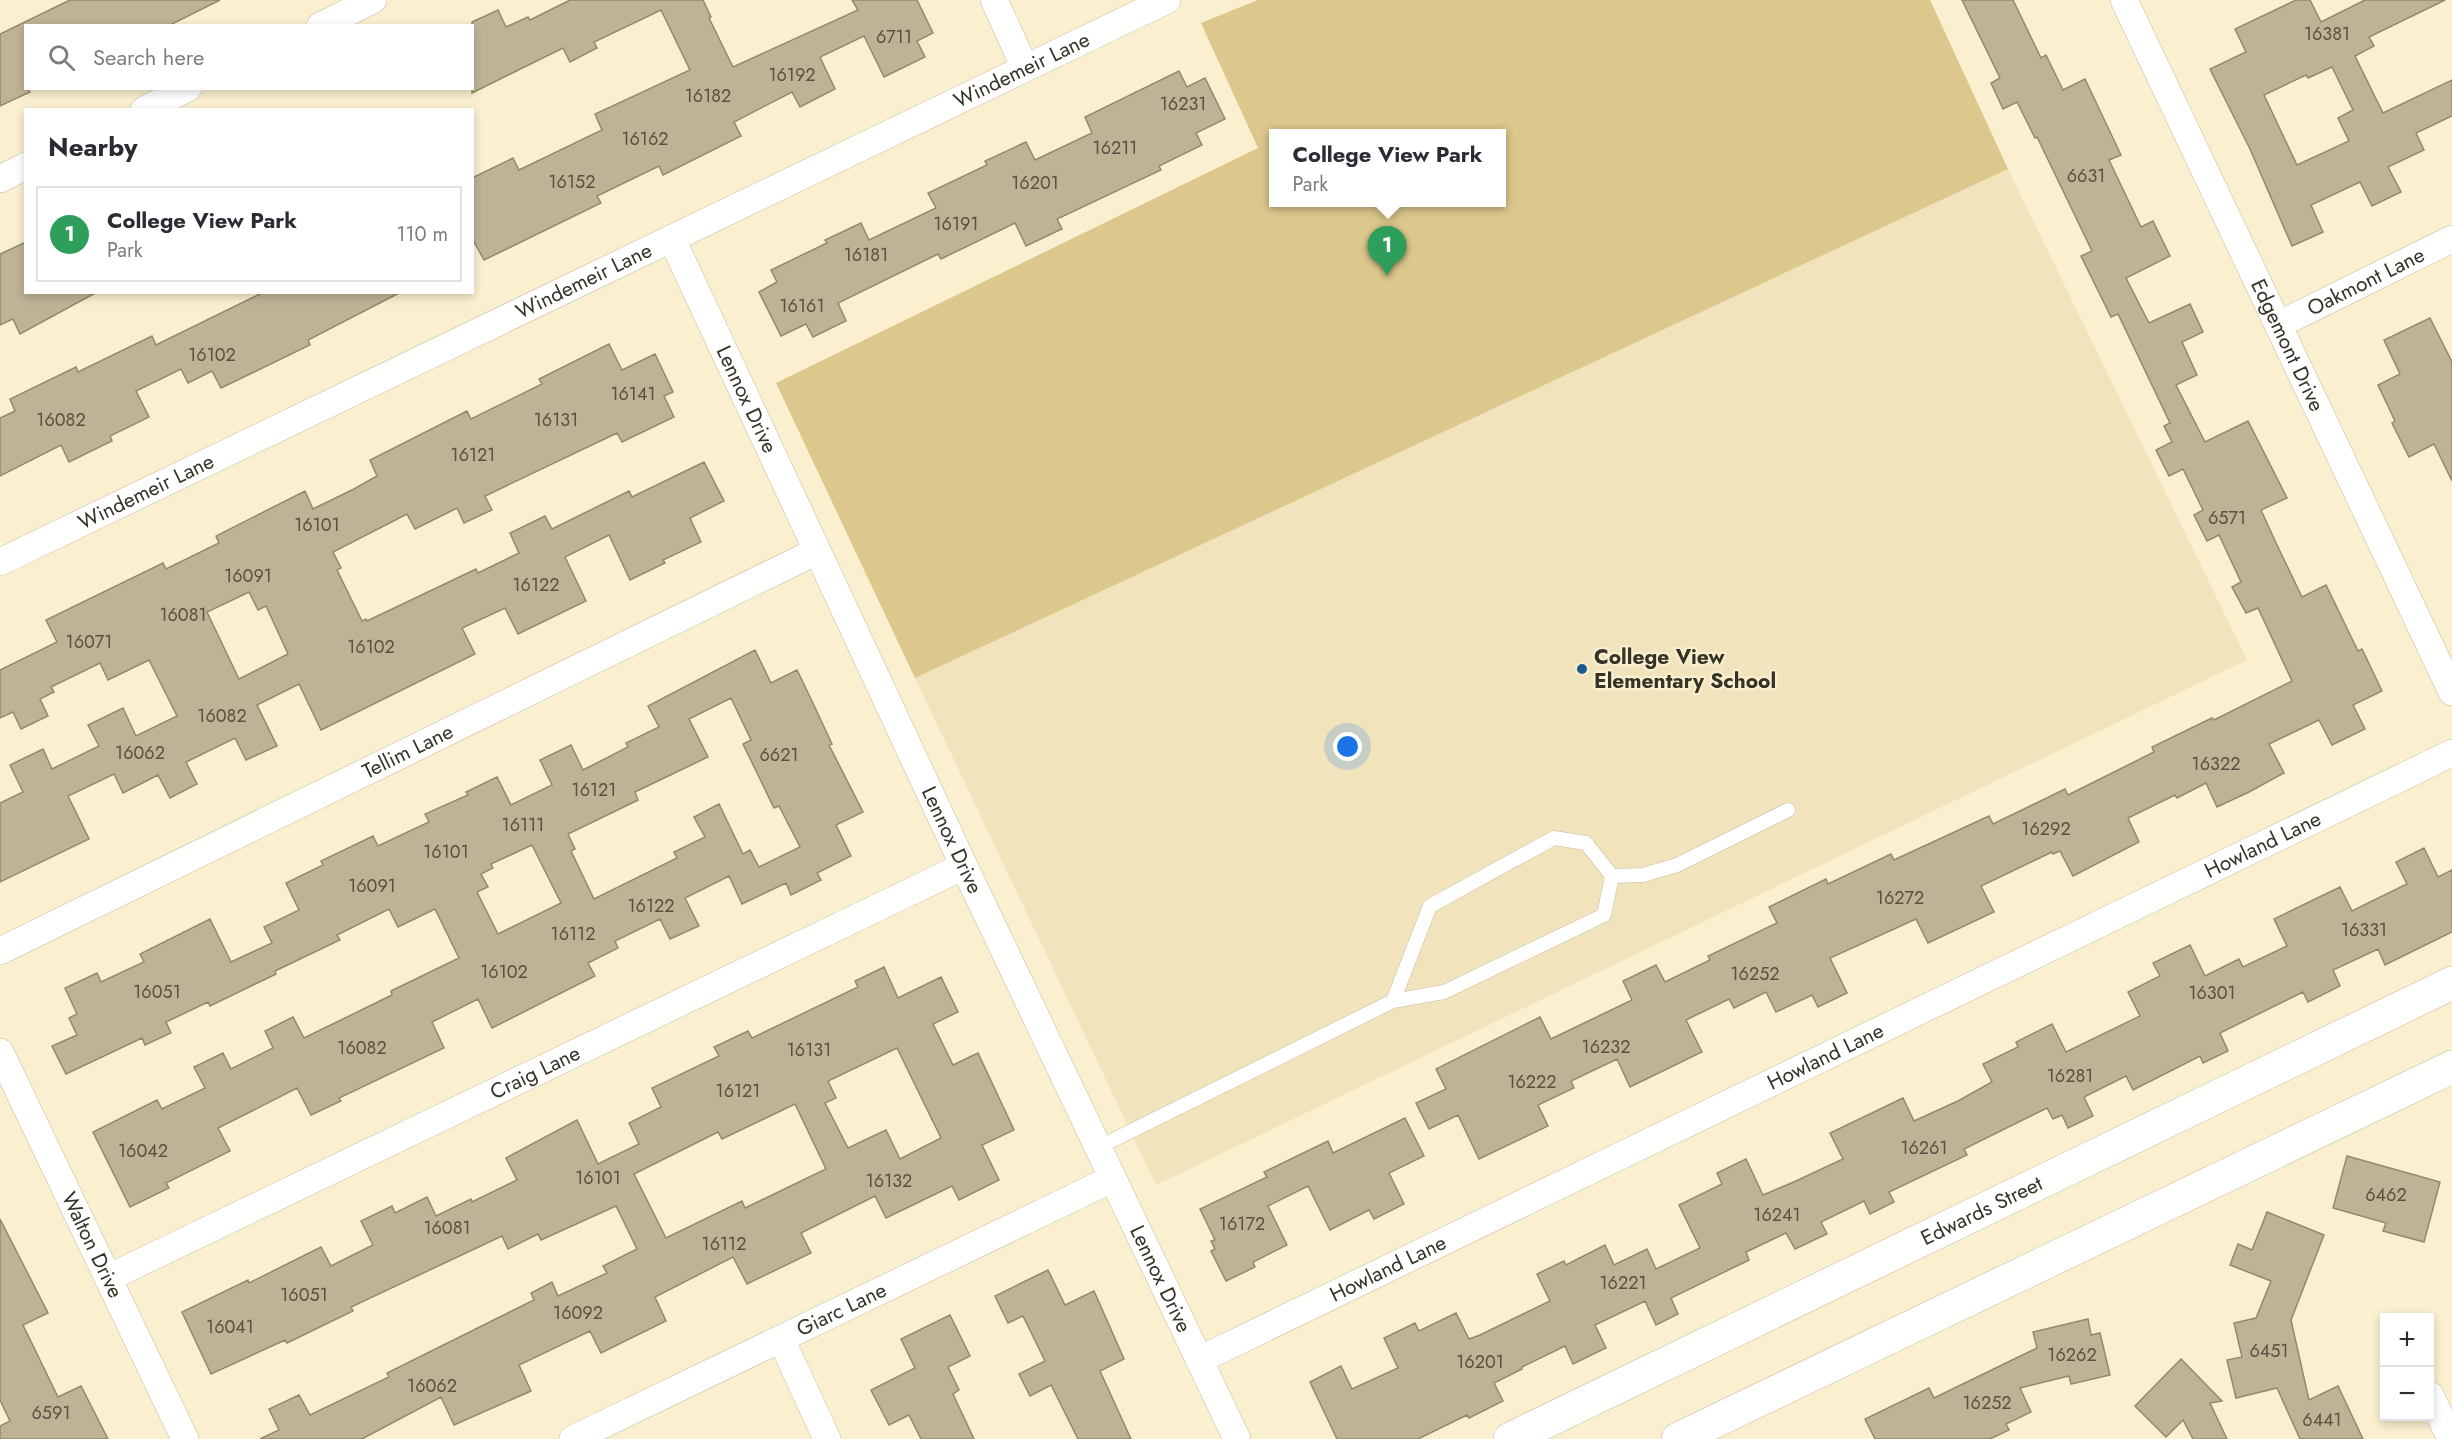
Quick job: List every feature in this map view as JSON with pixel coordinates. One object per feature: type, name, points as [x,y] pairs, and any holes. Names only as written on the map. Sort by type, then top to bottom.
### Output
[{"type":"main road","name":"Edwards Street","points":[[1510,1439],[2452,983]]},
{"type":"main road","points":[[1678,1439],[2452,1067]]},
{"type":"street","points":[[324,24],[374,0]]},
{"type":"street","points":[[994,0],[1025,68]]},
{"type":"street","name":"Windemeir Lane","points":[[0,562],[1167,0]]},
{"type":"street","name":"Edgemont Drive","points":[[2129,2],[2278,325],[2452,692]]},
{"type":"street","points":[[148,108],[184,90]]},
{"type":"street","points":[[0,178],[24,167]]},
{"type":"street","name":"Lennox Drive","points":[[672,239],[964,866],[1237,1439]]},
{"type":"street","name":"Oakmont Lane","points":[[2278,325],[2452,239]]},
{"type":"street","name":"Tellim Lane","points":[[0,951],[817,551]]},
{"type":"street","name":"Howland Lane","points":[[1200,1360],[2452,753]]},
{"type":"street","name":"Craig Lane","points":[[108,1278],[964,866]]},
{"type":"street","name":"Walton Drive","points":[[0,1052],[184,1439]]},
{"type":"street","name":"Giarc Lane","points":[[573,1439],[1112,1179]]},
{"type":"street","points":[[781,1339],[827,1439]]},
{"type":"street","points":[[2434,1403],[2451,1439]]},
{"type":"lane","points":[[1612,876],[1643,876],[1677,865],[1788,810]]},
{"type":"lane","points":[[1097,1148],[1393,1001],[1444,992],[1604,915],[1612,876],[1586,843],[1554,838],[1430,906],[1393,1001]]},
{"type":"shaded area","points":[[1258,0],[1930,0],[2008,169],[915,678],[776,383],[1258,148],[1201,23]]},
{"type":"shaded area","name":"College View Elementary School","points":[[2008,169],[2247,660],[1156,1185],[915,678]]},
{"type":"building","points":[[70,0],[220,0],[172,24],[24,24],[24,90],[30,92],[0,106],[0,34]]},
{"type":"building","points":[[570,0],[703,0],[711,17],[709,18],[733,67],[858,10],[852,0],[917,0],[933,33],[917,41],[925,57],[884,77],[864,36],[820,57],[835,89],[800,107],[792,92],[734,122],[741,136],[663,175],[659,166],[597,196],[601,203],[484,260],[474,242],[474,177],[513,158],[519,170],[602,130],[595,114],[690,70],[661,10],[594,42],[597,48],[570,62],[563,48],[472,93],[474,90],[474,24],[472,22],[498,10],[506,27],[528,17],[530,20]]},
{"type":"building","points":[[1962,0],[2013,0],[2041,58],[2046,55],[2063,90],[2085,79],[2121,155],[2109,160],[2141,227],[2153,221],[2170,256],[2126,278],[2149,323],[2190,304],[2203,332],[2182,342],[2197,375],[2176,385],[2205,442],[2248,421],[2287,498],[2261,510],[2302,597],[2326,585],[2358,651],[2362,649],[2382,691],[2353,705],[2365,729],[2332,745],[2319,720],[2269,744],[2284,773],[2249,792],[2217,807],[2206,783],[2177,798],[2175,795],[2128,818],[2139,842],[2073,876],[2060,851],[2053,854],[2052,852],[1981,886],[1994,912],[1928,943],[1916,919],[1830,958],[1847,993],[1818,1007],[1812,995],[1776,1012],[1766,992],[1734,1008],[1729,999],[1686,1020],[1702,1052],[1630,1087],[1617,1059],[1571,1081],[1574,1088],[1538,1105],[1548,1126],[1479,1159],[1458,1115],[1429,1129],[1416,1103],[1446,1089],[1436,1069],[1540,1017],[1551,1039],[1632,1000],[1623,981],[1656,965],[1665,982],[1710,960],[1708,956],[1777,923],[1769,907],[1826,879],[1828,884],[1891,854],[1894,860],[1989,816],[1993,824],[2065,789],[2068,795],[2154,752],[2152,747],[2212,718],[2214,720],[2292,681],[2258,608],[2246,613],[2232,587],[2241,582],[2219,535],[2207,541],[2194,515],[2203,510],[2183,469],[2169,476],[2156,450],[2172,442],[2164,426],[2170,423],[2118,314],[2111,317],[2081,256],[2092,251],[2037,137],[2035,138],[2017,102],[2003,109],[1991,83],[2000,78]]},
{"type":"building","points":[[2296,0],[2310,0],[2321,22],[2365,0],[2445,0],[2369,37],[2374,46],[2355,56],[2383,113],[2452,80],[2452,116],[2416,133],[2424,150],[2388,167],[2401,192],[2372,206],[2360,182],[2311,205],[2323,232],[2292,246],[2250,149],[2210,69],[2246,52],[2235,29]],"holes":[[[2332,67],[2353,110],[2338,118],[2349,141],[2297,165],[2264,95],[2306,75],[2308,78]]]},
{"type":"building","points":[[1179,71],[1187,87],[1205,78],[1225,119],[1196,133],[1202,145],[1159,166],[1161,170],[1057,219],[1062,229],[1026,246],[1015,223],[941,259],[938,254],[838,303],[846,321],[813,337],[806,324],[781,336],[759,292],[777,282],[771,270],[827,243],[825,240],[861,223],[869,240],[936,208],[928,193],[987,165],[985,161],[1026,142],[1035,160],[1092,133],[1085,117]]},
{"type":"building","points":[[24,243],[24,294],[93,294],[20,334],[13,319],[0,325],[0,254]]},
{"type":"building","points":[[260,294],[397,294],[308,340],[310,345],[221,388],[212,371],[188,383],[181,369],[136,391],[149,417],[110,436],[112,441],[69,462],[61,445],[0,476],[0,418],[15,411],[10,399],[76,367],[78,372],[152,336],[156,345]]},
{"type":"building","points":[[2430,318],[2452,362],[2452,481],[2434,444],[2409,457],[2392,423],[2395,421],[2378,385],[2400,374],[2384,340]]},
{"type":"building","points":[[609,344],[622,370],[655,354],[673,392],[664,396],[674,417],[622,442],[617,433],[485,496],[492,510],[464,523],[457,508],[415,529],[407,514],[333,552],[341,568],[337,570],[362,621],[366,619],[367,621],[476,569],[478,573],[519,553],[510,533],[545,516],[552,529],[629,491],[632,497],[704,462],[724,501],[690,518],[701,542],[663,560],[665,563],[630,580],[609,535],[565,557],[586,601],[518,634],[505,608],[462,628],[475,654],[321,730],[299,684],[257,705],[277,746],[246,760],[235,738],[186,762],[197,784],[170,798],[158,775],[123,793],[114,774],[68,796],[89,839],[0,882],[0,803],[23,792],[10,765],[43,749],[52,769],[99,746],[88,725],[123,708],[136,736],[177,716],[149,660],[108,680],[100,663],[51,687],[54,692],[40,699],[48,716],[21,729],[13,712],[0,718],[0,670],[57,642],[46,620],[163,563],[166,569],[219,543],[216,536],[305,491],[313,509],[354,489],[377,476],[370,460],[467,411],[471,419],[542,384],[539,379]],"holes":[[[249,592],[258,610],[266,606],[288,654],[239,679],[207,612]]]},
{"type":"building","points":[[755,650],[771,683],[797,670],[832,744],[829,745],[863,812],[836,825],[851,856],[817,873],[821,880],[791,895],[786,883],[742,904],[729,876],[685,898],[699,926],[670,939],[660,919],[615,941],[618,948],[588,963],[595,976],[492,1028],[478,999],[432,1022],[444,1048],[339,1098],[341,1101],[311,1115],[297,1088],[218,1128],[230,1151],[166,1183],[169,1188],[130,1207],[93,1132],[157,1100],[162,1109],[205,1088],[194,1067],[223,1053],[231,1069],[273,1048],[265,1031],[293,1017],[304,1038],[392,995],[391,991],[459,958],[435,909],[398,927],[389,909],[337,935],[340,940],[275,971],[276,974],[210,1006],[208,1002],[166,1022],[171,1033],[145,1045],[142,1038],[66,1074],[52,1046],[77,1035],[69,1018],[77,1014],[65,988],[97,973],[101,982],[144,962],[140,954],[210,919],[231,962],[272,943],[264,927],[299,910],[286,883],[323,865],[321,861],[373,836],[378,846],[429,822],[425,814],[468,795],[466,792],[497,777],[511,805],[552,785],[540,760],[571,745],[583,770],[628,747],[626,743],[659,727],[648,706]],"holes":[[[731,698],[751,740],[743,744],[774,808],[779,806],[800,847],[759,867],[750,850],[743,854],[719,804],[694,817],[705,837],[674,852],[677,858],[594,899],[571,851],[575,849],[568,834],[638,800],[635,792],[708,757],[689,719]],[[532,845],[561,903],[498,934],[477,892],[488,887],[481,874],[493,868],[491,864]]]},
{"type":"building","points":[[2424,848],[2438,877],[2452,870],[2452,932],[2385,965],[2378,949],[2333,970],[2340,986],[2308,1002],[2303,992],[2220,1033],[2228,1051],[2203,1063],[2200,1056],[2133,1090],[2126,1076],[2084,1097],[2093,1116],[2068,1128],[2062,1115],[2053,1119],[2047,1108],[1964,1149],[1967,1155],[1889,1192],[1894,1202],[1870,1214],[1864,1201],[1821,1222],[1827,1234],[1795,1249],[1786,1233],[1746,1252],[1749,1260],[1671,1298],[1678,1314],[1656,1325],[1645,1301],[1595,1325],[1606,1348],[1573,1364],[1565,1346],[1522,1367],[1494,1383],[1503,1401],[1469,1418],[1467,1415],[1418,1439],[1337,1439],[1310,1382],[1341,1366],[1352,1389],[1398,1368],[1384,1338],[1415,1323],[1419,1331],[1456,1313],[1469,1339],[1480,1335],[1550,1301],[1537,1274],[1564,1261],[1566,1265],[1605,1245],[1614,1265],[1647,1249],[1656,1269],[1700,1248],[1679,1205],[1722,1184],[1717,1173],[1746,1159],[1763,1195],[1796,1181],[1843,1159],[1830,1133],[1903,1098],[1914,1121],[1958,1101],[1992,1082],[1983,1064],[2018,1047],[2016,1042],[2052,1024],[2066,1052],[2140,1016],[2128,992],[2160,976],[2153,963],[2190,945],[2205,976],[2239,959],[2243,967],[2287,946],[2274,919],[2340,887],[2352,911],[2407,884],[2396,862]]},
{"type":"building","points":[[884,967],[898,998],[941,977],[958,1012],[933,1024],[953,1065],[978,1053],[1014,1130],[982,1145],[999,1180],[959,1200],[952,1186],[886,1218],[875,1196],[801,1233],[811,1253],[747,1284],[733,1257],[655,1297],[666,1321],[601,1353],[590,1331],[519,1365],[531,1391],[454,1425],[441,1397],[362,1439],[260,1439],[279,1430],[269,1409],[299,1395],[310,1415],[389,1377],[387,1373],[534,1300],[531,1293],[552,1282],[558,1296],[607,1273],[603,1266],[637,1249],[616,1206],[541,1240],[538,1234],[508,1249],[502,1236],[351,1307],[353,1311],[287,1343],[285,1340],[211,1374],[182,1312],[248,1280],[249,1283],[321,1247],[331,1266],[373,1245],[361,1221],[392,1206],[395,1213],[427,1197],[436,1216],[471,1199],[472,1202],[517,1180],[506,1158],[577,1120],[598,1164],[639,1144],[629,1123],[661,1107],[652,1088],[719,1056],[714,1047],[748,1031],[752,1038],[858,987],[855,981]],"holes":[[[897,1048],[941,1138],[900,1159],[886,1130],[848,1148],[825,1103],[836,1098],[828,1081]],[[795,1104],[826,1169],[745,1208],[742,1201],[666,1238],[634,1174],[718,1132],[722,1139]]]},
{"type":"building","points":[[1405,1118],[1424,1156],[1389,1173],[1404,1204],[1374,1219],[1369,1210],[1330,1230],[1308,1186],[1268,1206],[1287,1245],[1253,1262],[1255,1267],[1226,1281],[1211,1251],[1215,1249],[1211,1241],[1215,1240],[1200,1209],[1267,1177],[1264,1172],[1328,1141],[1333,1153]]},
{"type":"building","points":[[2347,1156],[2440,1182],[2424,1242],[2383,1231],[2386,1223],[2333,1208]]},
{"type":"building","points":[[2267,1212],[2324,1235],[2291,1320],[2309,1400],[2338,1386],[2363,1439],[2300,1439],[2277,1388],[2236,1398],[2227,1360],[2242,1357],[2234,1323],[2256,1318],[2271,1281],[2230,1265],[2238,1244],[2252,1250]]},
{"type":"building","points":[[0,1219],[48,1313],[23,1325],[58,1397],[81,1386],[108,1439],[0,1439],[0,1426],[10,1421],[0,1400]]},
{"type":"building","points":[[1048,1270],[1065,1305],[1094,1291],[1124,1359],[1100,1371],[1131,1439],[1078,1439],[1051,1385],[1030,1396],[1019,1374],[1045,1361],[1023,1316],[1008,1323],[995,1296]]},
{"type":"building","points":[[950,1315],[970,1356],[948,1367],[959,1390],[953,1394],[974,1439],[921,1439],[909,1415],[889,1425],[871,1390],[915,1368],[901,1339]]},
{"type":"building","points":[[2088,1319],[2091,1335],[2100,1333],[2110,1375],[2071,1384],[2069,1376],[2020,1388],[2031,1412],[2006,1424],[2009,1430],[1990,1439],[1875,1439],[1865,1419],[1929,1388],[1934,1398],[2037,1348],[2033,1332]]},
{"type":"building","points":[[2181,1359],[2222,1401],[2210,1403],[2227,1439],[2193,1439],[2183,1420],[2166,1437],[2135,1406]]},
{"type":"place","name":"College View Park","points":[[1387,276]]},
{"type":"place","name":"College View Elementary School","points":[[1582,669]]}]
